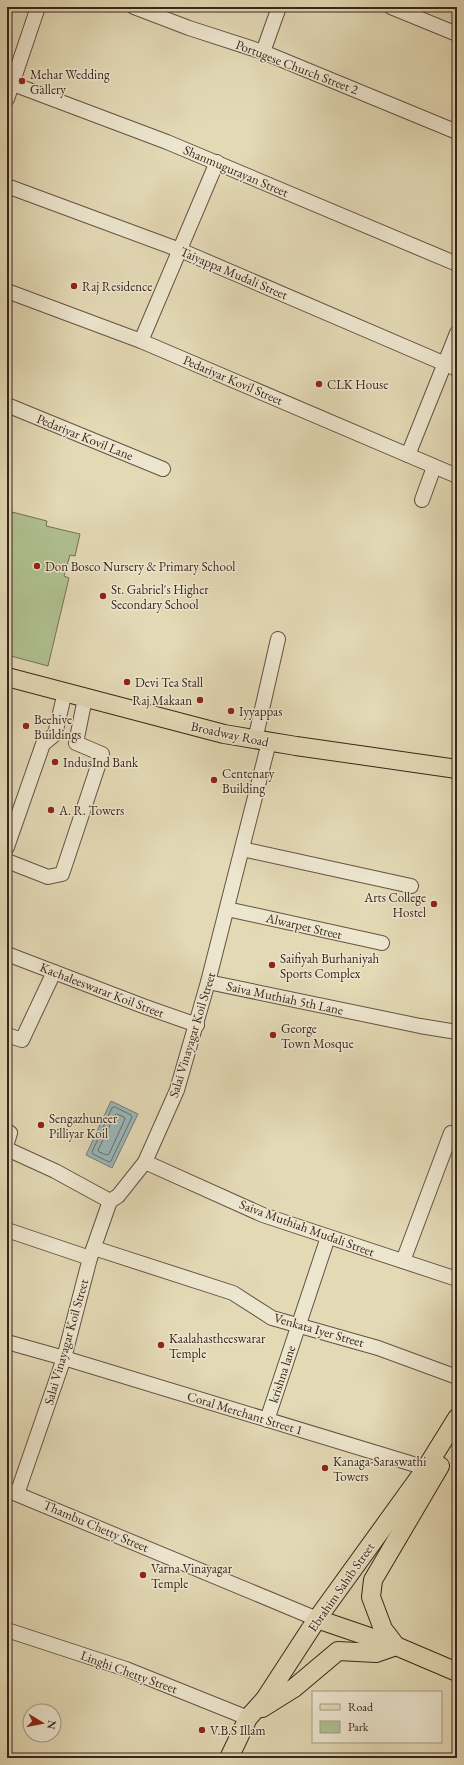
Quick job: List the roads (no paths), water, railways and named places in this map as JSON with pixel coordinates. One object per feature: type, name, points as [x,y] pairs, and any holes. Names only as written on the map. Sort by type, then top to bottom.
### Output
[{"type":"main road","name":"Broadway Road","points":[[7,677],[224,734],[262,741],[457,769]]},
{"type":"main road","name":"Ebrahim Sahib Street","points":[[229,1758],[248,1718],[265,1699],[317,1619],[426,1468],[457,1418]]},
{"type":"main road","name":"Ebrahim Sahib Street","points":[[396,1646],[383,1629],[371,1597],[373,1580],[457,1438]]},
{"type":"main road","points":[[352,1569],[373,1580]]},
{"type":"main road","points":[[317,1619],[396,1646],[457,1672]]},
{"type":"main road","points":[[248,1718],[294,1688],[338,1651],[376,1653],[396,1646]]},
{"type":"street","points":[[7,99],[38,7]]},
{"type":"street","name":"Portugese Church Street 2","points":[[134,7],[189,28],[263,52],[457,132]]},
{"type":"street","points":[[263,52],[279,7]]},
{"type":"street","points":[[392,7],[457,34]]},
{"type":"street","name":"Shanmugurayan Street","points":[[13,84],[217,162],[457,264]]},
{"type":"street","points":[[141,341],[217,162]]},
{"type":"street","name":"Taiyappa Mudali Street","points":[[7,186],[180,250],[457,369]]},
{"type":"street","name":"Pedariyar Kovil Street","points":[[7,291],[141,341],[457,476]]},
{"type":"street","points":[[408,455],[457,333]]},
{"type":"street","name":"Pedariyar Kovil Lane","points":[[7,405],[163,468]]},
{"type":"street","points":[[422,500],[434,467]]},
{"type":"street","name":"Salai Vinayagar Koil Street","points":[[12,1492],[64,1358],[92,1253],[110,1201],[118,1196],[146,1162],[177,1090],[197,1025],[242,849],[262,741],[278,639]]},
{"type":"street","points":[[7,847],[43,744],[55,734],[65,692]]},
{"type":"street","points":[[7,861],[48,877],[62,874],[102,754],[76,743],[85,698]]},
{"type":"street","points":[[242,849],[411,886]]},
{"type":"street","name":"Alwarpet Street","points":[[226,909],[382,943]]},
{"type":"street","name":"Kachaleeswarar Koil Street","points":[[7,954],[197,1025]]},
{"type":"street","points":[[7,1034],[22,1040],[54,972]]},
{"type":"street","name":"Saiva Muthiah 5th Lane","points":[[208,982],[420,1026],[457,1032]]},
{"type":"street","points":[[7,1131],[10,1133],[7,1143]]},
{"type":"street","points":[[403,1261],[451,1133],[457,1135]]},
{"type":"street","points":[[7,1149],[61,1174],[110,1201]]},
{"type":"street","name":"Saiva Muthiah Mudali Street","points":[[146,1162],[263,1215],[457,1279]]},
{"type":"street","name":"Venkata Iyer Street","points":[[7,1230],[232,1293],[272,1318],[298,1324],[378,1348],[457,1377]]},
{"type":"street","name":"krishna lane","points":[[267,1420],[328,1237]]},
{"type":"street","name":"Coral Merchant Street 1","points":[[7,1342],[426,1468]]},
{"type":"street","name":"Thambu Chetty Street","points":[[12,1492],[317,1619]]},
{"type":"street","name":"Linghi Chetty Street","points":[[7,1630],[126,1669],[248,1718]]},
{"type":"water","points":[[111,1101],[138,1114],[112,1168],[86,1155]]},
{"type":"place","name":"Mehar Wedding Gallery","points":[[22,81]]},
{"type":"place","name":"Raj Residence","points":[[74,286]]},
{"type":"place","name":"CLK House","points":[[319,384]]},
{"type":"place","name":"Don Bosco Nursery & Primary School","points":[[37,566]]},
{"type":"place","name":"St. Gabriel's Higher Secondary School","points":[[103,596]]},
{"type":"place","name":"Devi Tea Stall","points":[[127,682]]},
{"type":"place","name":"Raj Makaan","points":[[200,700]]},
{"type":"place","name":"Iyyappas","points":[[231,711]]},
{"type":"place","name":"Beehive Buildings","points":[[26,726]]},
{"type":"place","name":"IndusInd Bank","points":[[55,762]]},
{"type":"place","name":"Centenary Building","points":[[214,780]]},
{"type":"place","name":"A. R. Towers","points":[[51,810]]},
{"type":"place","name":"Arts College Hostel","points":[[434,904]]},
{"type":"place","name":"Saifiyah Burhaniyah Sports Complex","points":[[272,965]]},
{"type":"place","name":"George Town Mosque","points":[[273,1035]]},
{"type":"place","name":"Sengazhuneer Pilliyar Koil","points":[[41,1125]]},
{"type":"place","name":"Kaalahastheeswarar Temple","points":[[161,1345]]},
{"type":"place","name":"Kanaga-Saraswathi Towers","points":[[325,1468]]},
{"type":"place","name":"Varna Vinayagar Temple","points":[[143,1575]]},
{"type":"place","name":"V.B.S Illam","points":[[202,1730]]}]
